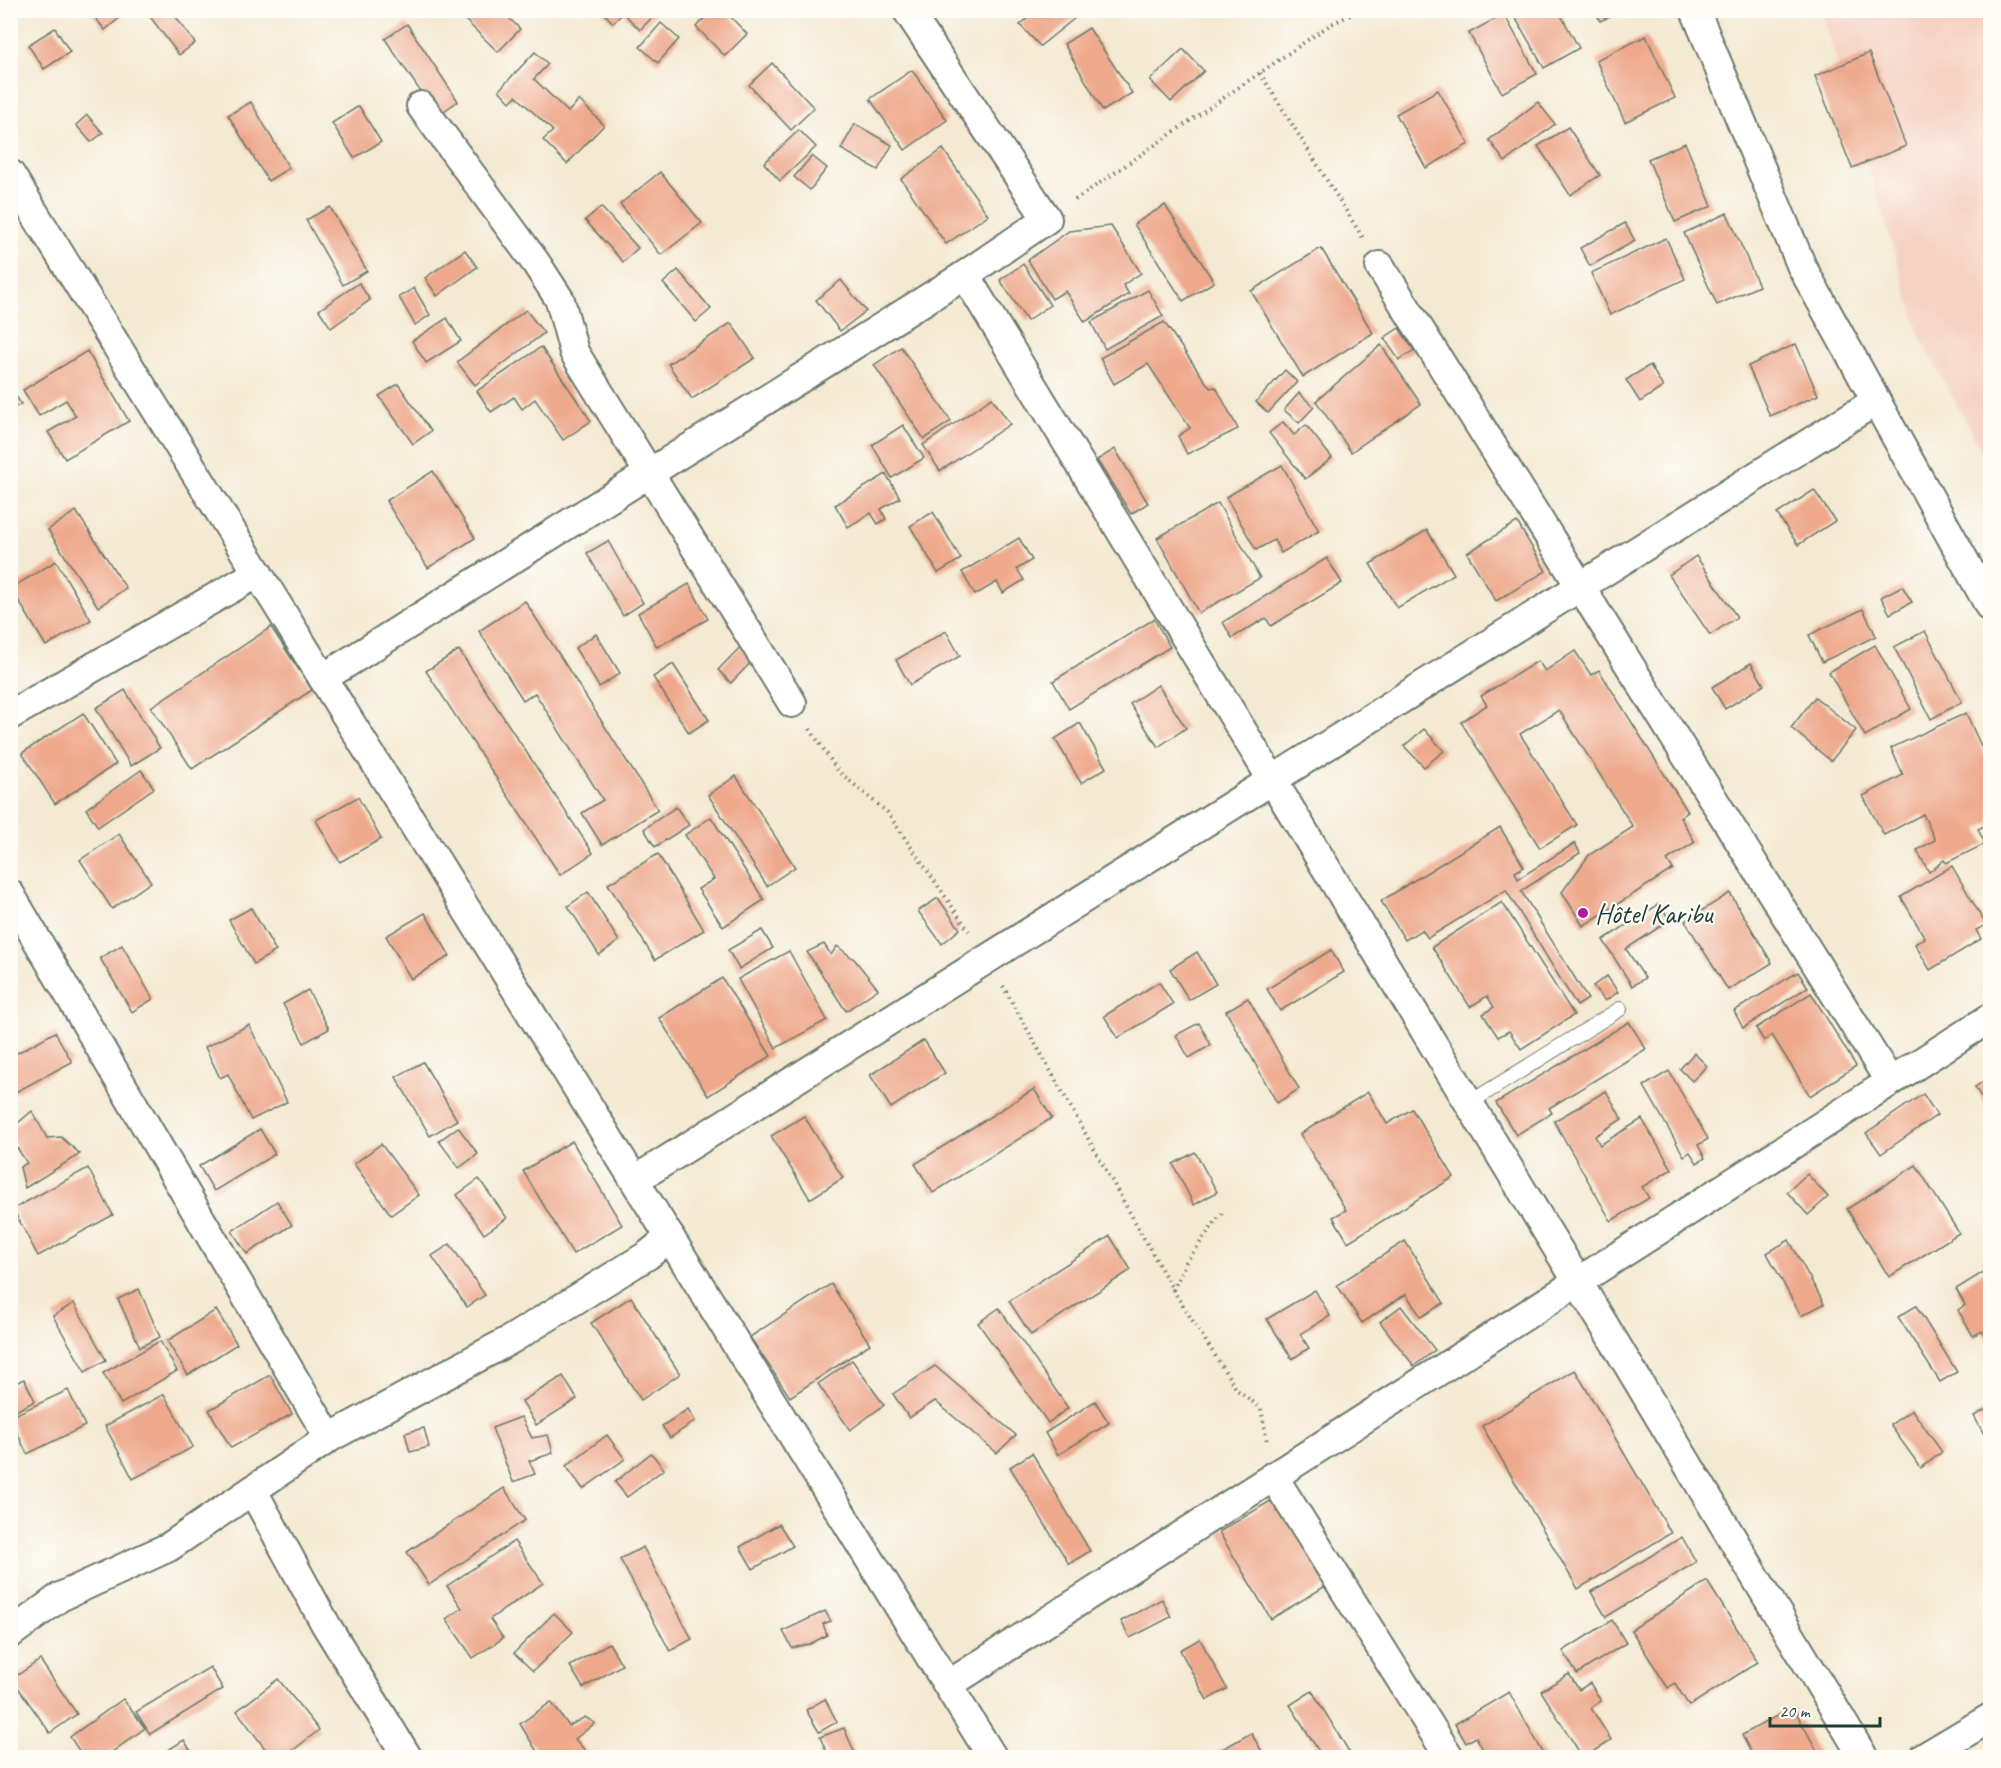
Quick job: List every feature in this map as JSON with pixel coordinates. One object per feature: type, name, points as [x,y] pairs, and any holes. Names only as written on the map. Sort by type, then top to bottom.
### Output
[{"type":"street","points":[[323,678],[965,275],[1047,219],[907,10]]},
{"type":"street","points":[[1695,10],[1802,267],[1990,607]]},
{"type":"street","points":[[421,106],[536,263],[560,300],[574,352],[792,703]]},
{"type":"street","points":[[10,174],[805,1451],[993,1758]]},
{"type":"street","points":[[1380,266],[1890,1082]]},
{"type":"street","points":[[965,275],[1578,1282],[1864,1758]]},
{"type":"street","points":[[635,1180],[1876,401]]},
{"type":"street","points":[[10,716],[258,573]]},
{"type":"street","points":[[10,894],[329,1438]]},
{"type":"street","points":[[948,1684],[1990,1018]]},
{"type":"street","points":[[10,1634],[60,1597],[169,1547],[329,1438],[510,1340],[648,1255],[670,1237]]},
{"type":"street","points":[[1274,1476],[1450,1758]]},
{"type":"street","points":[[253,1491],[326,1624],[408,1758]]},
{"type":"street","points":[[1923,1758],[1990,1718]]},
{"type":"lane","points":[[1469,1103],[1620,1009]]},
{"type":"path","points":[[1047,219],[1331,24],[1362,10]]},
{"type":"path","points":[[1260,73],[1380,266]]},
{"type":"path","points":[[792,703],[838,771],[887,812],[988,959],[1173,1290],[1236,1390],[1261,1408],[1274,1476]]},
{"type":"path","points":[[1173,1290],[1186,1262],[1222,1213]]},
{"type":"shaded area","points":[[1821,11],[1990,11],[1990,466],[1921,339]]},
{"type":"building","points":[[89,10],[129,10],[105,30]]},
{"type":"building","points":[[153,10],[171,10],[195,43],[179,55],[148,14]]},
{"type":"building","points":[[455,10],[501,10],[520,29],[498,52]]},
{"type":"building","points":[[601,10],[659,10],[640,30],[623,13],[613,23]]},
{"type":"building","points":[[712,10],[724,10],[747,34],[725,56],[696,27]]},
{"type":"building","points":[[1037,10],[1066,10],[1075,18],[1040,46],[1020,25]]},
{"type":"building","points":[[1511,10],[1558,10],[1579,48],[1544,68]]},
{"type":"building","points":[[1595,10],[1625,10],[1600,21]]},
{"type":"building","points":[[1504,14],[1537,74],[1502,93],[1469,33]]},
{"type":"building","points":[[661,23],[679,39],[658,63],[640,47]]},
{"type":"building","points":[[407,24],[458,101],[437,116],[385,39]]},
{"type":"building","points":[[55,28],[70,52],[44,69],[28,45]]},
{"type":"building","points":[[1089,28],[1132,93],[1103,111],[1064,44]]},
{"type":"building","points":[[1646,36],[1675,98],[1625,122],[1596,60]]},
{"type":"building","points":[[1183,49],[1204,71],[1171,102],[1150,80]]},
{"type":"building","points":[[535,52],[548,64],[534,79],[568,112],[579,100],[604,125],[567,164],[543,140],[553,131],[516,96],[510,102],[499,90]]},
{"type":"building","points":[[1869,53],[1906,146],[1852,168],[1815,76]]},
{"type":"building","points":[[772,63],[814,108],[791,130],[749,85]]},
{"type":"building","points":[[912,70],[947,120],[905,150],[870,99]]},
{"type":"building","points":[[1438,90],[1469,144],[1426,168],[1396,114]]},
{"type":"building","points":[[251,102],[289,168],[268,181],[228,115]]},
{"type":"building","points":[[1538,102],[1555,124],[1505,162],[1489,140]]},
{"type":"building","points":[[359,106],[381,142],[354,158],[332,123]]},
{"type":"building","points":[[87,115],[103,133],[91,142],[76,125]]},
{"type":"building","points":[[855,124],[892,145],[878,170],[841,149]]},
{"type":"building","points":[[1568,127],[1600,175],[1570,195],[1538,146]]},
{"type":"building","points":[[799,130],[816,147],[780,181],[764,163]]},
{"type":"building","points":[[1685,143],[1712,206],[1675,222],[1648,159]]},
{"type":"building","points":[[943,149],[988,215],[946,244],[901,179]]},
{"type":"building","points":[[812,156],[827,168],[810,190],[794,177]]},
{"type":"building","points":[[660,172],[702,223],[661,255],[620,204]]},
{"type":"building","points":[[1165,205],[1214,282],[1183,301],[1134,224]]},
{"type":"building","points":[[330,207],[367,271],[343,285],[306,220]]},
{"type":"building","points":[[601,207],[638,248],[623,262],[585,220]]},
{"type":"building","points":[[1727,213],[1759,286],[1717,305],[1684,233]]},
{"type":"building","points":[[1625,223],[1635,241],[1590,266],[1580,248]]},
{"type":"building","points":[[1111,226],[1141,273],[1123,285],[1129,294],[1085,322],[1065,291],[1052,299],[1028,260],[1069,231]]},
{"type":"building","points":[[1666,238],[1685,279],[1610,315],[1591,273]]},
{"type":"building","points":[[1321,248],[1373,333],[1303,377],[1251,291]]},
{"type":"building","points":[[465,250],[477,267],[437,296],[425,278]]},
{"type":"building","points":[[1023,264],[1050,305],[1027,321],[1000,280]]},
{"type":"building","points":[[678,270],[711,309],[696,322],[663,283]]},
{"type":"building","points":[[841,280],[866,311],[840,331],[816,300]]},
{"type":"building","points":[[359,283],[370,300],[331,328],[319,310]]},
{"type":"building","points":[[414,288],[430,315],[415,325],[399,297]]},
{"type":"building","points":[[1148,290],[1163,316],[1105,349],[1091,322]]},
{"type":"building","points":[[526,310],[544,333],[475,385],[457,362]]},
{"type":"building","points":[[447,318],[461,341],[426,363],[412,341]]},
{"type":"building","points":[[1164,322],[1210,388],[1216,387],[1238,429],[1187,454],[1178,436],[1190,428],[1148,364],[1114,384],[1100,358]]},
{"type":"building","points":[[731,323],[755,358],[692,399],[668,364]]},
{"type":"building","points":[[1399,328],[1414,350],[1399,360],[1384,338]]},
{"type":"building","points":[[1796,344],[1818,395],[1770,416],[1748,366]]},
{"type":"building","points":[[1381,345],[1421,404],[1351,452],[1316,401]]},
{"type":"building","points":[[541,347],[591,421],[563,440],[535,399],[522,409],[514,397],[491,412],[477,391]]},
{"type":"building","points":[[901,347],[951,421],[924,439],[874,365]]},
{"type":"building","points":[[87,351],[129,421],[65,459],[48,432],[76,416],[66,400],[39,416],[23,390]]},
{"type":"building","points":[[1650,365],[1663,387],[1640,402],[1626,380]]},
{"type":"building","points":[[1285,370],[1297,382],[1268,413],[1256,402]]},
{"type":"building","points":[[398,384],[431,431],[413,444],[379,396]]},
{"type":"building","points":[[10,387],[21,404],[10,410]]},
{"type":"building","points":[[1299,393],[1314,407],[1299,423],[1284,410]]},
{"type":"building","points":[[992,398],[1010,424],[940,471],[923,445]]},
{"type":"building","points":[[1283,422],[1294,435],[1306,425],[1332,458],[1305,479],[1269,433]]},
{"type":"building","points":[[903,425],[924,458],[892,478],[872,445]]},
{"type":"building","points":[[1115,449],[1148,503],[1131,514],[1097,460]]},
{"type":"building","points":[[1282,465],[1319,531],[1281,553],[1274,540],[1256,550],[1226,497]]},
{"type":"building","points":[[433,471],[475,538],[428,568],[386,501]]},
{"type":"building","points":[[886,474],[900,498],[881,509],[886,519],[878,524],[871,513],[848,527],[835,505]]},
{"type":"building","points":[[1814,490],[1835,521],[1798,545],[1777,514]]},
{"type":"building","points":[[1218,503],[1260,578],[1199,613],[1157,538]]},
{"type":"building","points":[[76,511],[126,588],[98,607],[48,530]]},
{"type":"building","points":[[933,512],[961,559],[938,573],[910,526]]},
{"type":"building","points":[[1517,522],[1546,571],[1496,601],[1467,553]]},
{"type":"building","points":[[1427,530],[1454,574],[1397,608],[1370,564]]},
{"type":"building","points":[[1019,538],[1032,560],[1017,569],[1024,580],[1003,593],[997,582],[975,595],[962,572]]},
{"type":"building","points":[[608,541],[643,603],[623,616],[587,553]]},
{"type":"building","points":[[1696,556],[1737,617],[1710,635],[1669,575]]},
{"type":"building","points":[[1327,558],[1342,583],[1271,626],[1266,618],[1232,638],[1223,622]]},
{"type":"building","points":[[56,561],[91,620],[46,646],[11,588]]},
{"type":"building","points":[[689,584],[708,619],[657,647],[638,613]]},
{"type":"building","points":[[1902,586],[1912,602],[1890,614],[1881,597]]},
{"type":"building","points":[[525,601],[658,810],[602,845],[582,813],[603,800],[535,693],[523,700],[479,631]]},
{"type":"building","points":[[1863,609],[1876,636],[1822,662],[1809,635]]},
{"type":"building","points":[[1154,619],[1170,647],[1069,709],[1053,681]]},
{"type":"building","points":[[271,627],[312,690],[192,769],[151,707]]},
{"type":"building","points":[[946,631],[960,656],[910,685],[896,660]]},
{"type":"building","points":[[1925,631],[1962,702],[1931,719],[1894,647]]},
{"type":"building","points":[[596,634],[620,673],[599,687],[575,648]]},
{"type":"building","points":[[744,643],[757,656],[731,683],[718,670]]},
{"type":"building","points":[[1875,645],[1911,709],[1865,736],[1829,672]]},
{"type":"building","points":[[459,650],[593,853],[560,875],[426,671]]},
{"type":"building","points":[[1575,651],[1591,675],[1599,670],[1688,812],[1680,817],[1695,842],[1667,860],[1673,869],[1583,926],[1562,892],[1589,855],[1633,827],[1559,710],[1520,734],[1577,825],[1540,848],[1461,722],[1487,705],[1481,696],[1538,661],[1545,671]]},
{"type":"building","points":[[1751,663],[1764,685],[1725,709],[1712,687]]},
{"type":"building","points":[[673,664],[709,720],[689,733],[653,677]]},
{"type":"building","points":[[1158,685],[1186,728],[1158,747],[1130,704]]},
{"type":"building","points":[[125,690],[160,748],[131,766],[96,708]]},
{"type":"building","points":[[1815,697],[1856,730],[1831,761],[1791,728]]},
{"type":"building","points":[[83,713],[116,764],[55,804],[22,753]]},
{"type":"building","points":[[1966,713],[1990,766],[1990,823],[1978,829],[1985,844],[1946,863],[1944,860],[1929,872],[1917,850],[1935,840],[1923,814],[1884,835],[1863,796],[1903,775],[1891,748]]},
{"type":"building","points":[[1080,723],[1106,768],[1081,783],[1055,739]]},
{"type":"building","points":[[1424,729],[1444,751],[1424,767],[1404,746]]},
{"type":"building","points":[[141,770],[154,788],[98,827],[86,809]]},
{"type":"building","points":[[736,776],[795,867],[767,886],[708,795]]},
{"type":"building","points":[[358,797],[381,839],[340,862],[316,820]]},
{"type":"building","points":[[676,807],[689,825],[655,847],[644,829]]},
{"type":"building","points":[[711,817],[764,900],[723,927],[698,889],[714,879],[685,835]]},
{"type":"building","points":[[1500,827],[1524,867],[1515,872],[1518,879],[1575,843],[1580,853],[1521,891],[1588,999],[1577,1006],[1506,890],[1428,938],[1422,930],[1405,940],[1381,901]]},
{"type":"building","points":[[119,834],[151,882],[112,909],[80,860]]},
{"type":"building","points":[[658,854],[704,930],[655,960],[608,884]]},
{"type":"building","points":[[1952,866],[1986,925],[1976,930],[1981,939],[1930,970],[1915,944],[1925,938],[1901,897]]},
{"type":"building","points":[[588,892],[619,941],[599,955],[568,906]]},
{"type":"building","points":[[1730,893],[1772,963],[1728,990],[1685,921]]},
{"type":"building","points":[[938,898],[960,929],[942,944],[918,911]]},
{"type":"building","points":[[1502,902],[1574,1015],[1521,1049],[1509,1031],[1498,1037],[1483,1014],[1494,1007],[1487,996],[1470,1007],[1432,947]]},
{"type":"building","points":[[1659,904],[1670,920],[1626,949],[1645,978],[1632,986],[1603,940]]},
{"type":"building","points":[[251,908],[276,951],[254,964],[229,920]]},
{"type":"building","points":[[425,913],[450,956],[411,979],[386,936]]},
{"type":"building","points":[[762,930],[773,948],[739,969],[728,950]]},
{"type":"building","points":[[824,944],[831,955],[837,946],[855,960],[878,989],[846,1011],[807,952]]},
{"type":"building","points":[[122,945],[153,999],[132,1012],[100,958]]},
{"type":"building","points":[[1331,950],[1344,972],[1280,1011],[1267,989]]},
{"type":"building","points":[[789,951],[827,1020],[776,1048],[738,979]]},
{"type":"building","points":[[1197,952],[1216,984],[1189,1000],[1170,969]]},
{"type":"building","points":[[1798,972],[1808,987],[1743,1028],[1734,1011]]},
{"type":"building","points":[[1607,976],[1618,992],[1605,1001],[1593,986]]},
{"type":"building","points":[[722,978],[771,1056],[708,1096],[659,1018]]},
{"type":"building","points":[[1159,982],[1173,1004],[1118,1038],[1104,1016]]},
{"type":"building","points":[[308,990],[329,1029],[304,1043],[283,1004]]},
{"type":"building","points":[[1811,993],[1856,1066],[1810,1096],[1772,1035],[1764,1041],[1756,1028]]},
{"type":"building","points":[[1248,998],[1299,1089],[1277,1103],[1226,1011]]},
{"type":"building","points":[[1629,1022],[1646,1049],[1549,1108],[1552,1113],[1516,1135],[1496,1103]]},
{"type":"building","points":[[1199,1023],[1211,1045],[1189,1058],[1176,1035]]},
{"type":"building","points":[[249,1025],[287,1102],[251,1120],[228,1074],[220,1078],[205,1047]]},
{"type":"building","points":[[55,1032],[72,1062],[12,1094],[10,1057]]},
{"type":"building","points":[[924,1040],[945,1073],[891,1108],[870,1075]]},
{"type":"building","points":[[1694,1053],[1707,1066],[1692,1081],[1680,1069]]},
{"type":"building","points":[[423,1062],[457,1120],[430,1136],[396,1077]]},
{"type":"building","points":[[1669,1071],[1708,1139],[1698,1145],[1705,1158],[1697,1163],[1690,1152],[1684,1156],[1644,1086]]},
{"type":"building","points":[[1990,1077],[1990,1112],[1975,1087]]},
{"type":"building","points":[[1034,1089],[1052,1118],[933,1193],[915,1164]]},
{"type":"building","points":[[1606,1091],[1622,1119],[1595,1136],[1600,1145],[1642,1119],[1672,1169],[1642,1187],[1649,1198],[1611,1221],[1554,1121]]},
{"type":"building","points":[[1368,1092],[1387,1124],[1412,1109],[1454,1177],[1348,1242],[1333,1217],[1346,1210],[1300,1134]]},
{"type":"building","points":[[1923,1094],[1937,1115],[1881,1154],[1866,1133]]},
{"type":"building","points":[[32,1111],[47,1138],[61,1137],[80,1154],[25,1188],[20,1167],[27,1163],[10,1137],[10,1130]]},
{"type":"building","points":[[804,1116],[843,1178],[810,1199],[771,1136]]},
{"type":"building","points":[[458,1127],[478,1154],[459,1168],[439,1141]]},
{"type":"building","points":[[260,1129],[275,1154],[214,1191],[199,1166]]},
{"type":"building","points":[[572,1141],[622,1225],[573,1254],[523,1171]]},
{"type":"building","points":[[381,1144],[419,1195],[391,1215],[354,1164]]},
{"type":"building","points":[[1195,1152],[1217,1192],[1194,1205],[1173,1164]]},
{"type":"building","points":[[1916,1165],[1959,1233],[1889,1277],[1847,1209]]},
{"type":"building","points":[[88,1168],[113,1215],[38,1256],[13,1209]]},
{"type":"building","points":[[1807,1174],[1828,1197],[1808,1215],[1787,1192]]},
{"type":"building","points":[[479,1179],[507,1218],[484,1234],[457,1195]]},
{"type":"building","points":[[277,1201],[292,1225],[247,1254],[232,1231]]},
{"type":"building","points":[[1110,1236],[1131,1270],[1031,1335],[1009,1301]]},
{"type":"building","points":[[1789,1240],[1824,1304],[1801,1316],[1767,1253]]},
{"type":"building","points":[[1405,1241],[1444,1303],[1421,1317],[1406,1294],[1362,1323],[1337,1285]]},
{"type":"building","points":[[450,1244],[485,1295],[467,1307],[432,1256]]},
{"type":"building","points":[[1990,1268],[1990,1345],[1982,1331],[1973,1336],[1958,1310],[1965,1305],[1956,1289]]},
{"type":"building","points":[[831,1284],[870,1344],[790,1397],[750,1337]]},
{"type":"building","points":[[139,1289],[160,1337],[140,1347],[118,1299]]},
{"type":"building","points":[[1315,1290],[1330,1316],[1300,1334],[1309,1348],[1292,1359],[1267,1319]]},
{"type":"building","points":[[631,1297],[680,1374],[641,1400],[591,1323]]},
{"type":"building","points":[[74,1303],[106,1360],[85,1372],[53,1316]]},
{"type":"building","points":[[1401,1306],[1435,1350],[1414,1366],[1380,1322]]},
{"type":"building","points":[[1916,1306],[1957,1372],[1940,1382],[1898,1317]]},
{"type":"building","points":[[999,1308],[1068,1408],[1048,1423],[978,1323]]},
{"type":"building","points":[[216,1310],[237,1344],[188,1375],[167,1341]]},
{"type":"building","points":[[160,1341],[177,1371],[121,1404],[103,1373]]},
{"type":"building","points":[[852,1360],[884,1405],[850,1430],[818,1384]]},
{"type":"building","points":[[935,1366],[1016,1435],[997,1453],[935,1401],[909,1418],[893,1394]]},
{"type":"building","points":[[1575,1370],[1671,1533],[1578,1589],[1482,1426]]},
{"type":"building","points":[[270,1375],[292,1414],[231,1448],[209,1410]]},
{"type":"building","points":[[563,1376],[577,1399],[536,1425],[522,1401]]},
{"type":"building","points":[[24,1379],[35,1401],[10,1414],[10,1386]]},
{"type":"building","points":[[68,1390],[85,1426],[27,1454],[10,1417]]},
{"type":"building","points":[[164,1394],[193,1447],[133,1479],[105,1426]]},
{"type":"building","points":[[1095,1401],[1109,1423],[1058,1455],[1045,1433]]},
{"type":"building","points":[[1990,1407],[1990,1445],[1974,1416]]},
{"type":"building","points":[[688,1409],[695,1421],[670,1438],[662,1426]]},
{"type":"building","points":[[1912,1410],[1942,1452],[1921,1468],[1890,1425]]},
{"type":"building","points":[[521,1417],[532,1438],[548,1435],[553,1453],[529,1461],[535,1474],[513,1482],[492,1428]]},
{"type":"building","points":[[424,1428],[429,1447],[410,1452],[405,1433]]},
{"type":"building","points":[[607,1435],[625,1459],[583,1489],[566,1466]]},
{"type":"building","points":[[651,1453],[664,1469],[627,1497],[615,1482]]},
{"type":"building","points":[[1032,1453],[1090,1551],[1069,1564],[1010,1467]]},
{"type":"building","points":[[504,1488],[525,1520],[429,1585],[407,1552]]},
{"type":"building","points":[[1277,1497],[1329,1584],[1271,1619],[1219,1532]]},
{"type":"building","points":[[779,1524],[793,1546],[753,1569],[740,1547]]},
{"type":"building","points":[[1682,1537],[1696,1562],[1606,1617],[1591,1592]]},
{"type":"building","points":[[514,1541],[543,1583],[490,1619],[503,1638],[473,1658],[446,1619],[462,1608],[447,1586]]},
{"type":"building","points":[[643,1547],[692,1639],[670,1651],[620,1559]]},
{"type":"building","points":[[1707,1581],[1758,1662],[1689,1706],[1675,1683],[1668,1688],[1631,1630]]},
{"type":"building","points":[[1162,1599],[1171,1617],[1130,1638],[1121,1621]]},
{"type":"building","points":[[825,1611],[831,1621],[823,1624],[827,1635],[810,1644],[792,1648],[783,1631]]},
{"type":"building","points":[[554,1613],[573,1632],[533,1671],[514,1653]]},
{"type":"building","points":[[1612,1620],[1626,1643],[1577,1674],[1563,1651]]},
{"type":"building","points":[[1200,1639],[1227,1689],[1207,1700],[1180,1650]]},
{"type":"building","points":[[609,1643],[622,1665],[583,1688],[570,1666]]},
{"type":"building","points":[[40,1660],[77,1714],[50,1733],[12,1679]]},
{"type":"building","points":[[210,1667],[223,1689],[150,1734],[136,1712]]},
{"type":"building","points":[[1569,1674],[1579,1690],[1590,1683],[1601,1701],[1591,1708],[1611,1740],[1583,1758],[1541,1691]]},
{"type":"building","points":[[278,1679],[319,1730],[283,1758],[272,1758],[237,1711]]},
{"type":"building","points":[[1312,1691],[1353,1758],[1323,1758],[1290,1705]]},
{"type":"building","points":[[1509,1692],[1546,1758],[1488,1758],[1476,1737],[1466,1743],[1455,1724]]},
{"type":"building","points":[[123,1699],[145,1728],[104,1758],[84,1758],[70,1737]]},
{"type":"building","points":[[825,1699],[837,1722],[819,1732],[806,1710]]},
{"type":"building","points":[[551,1702],[569,1726],[585,1717],[595,1723],[575,1739],[592,1758],[541,1758],[520,1724]]},
{"type":"building","points":[[1793,1707],[1821,1758],[1754,1758],[1742,1735]]},
{"type":"building","points":[[844,1728],[857,1758],[829,1758],[820,1737]]},
{"type":"building","points":[[1251,1733],[1266,1758],[1214,1758],[1212,1755]]},
{"type":"building","points":[[184,1740],[195,1758],[168,1758],[165,1752]]},
{"type":"place","name":"Hôtel Karibu","points":[[1583,913]]}]
